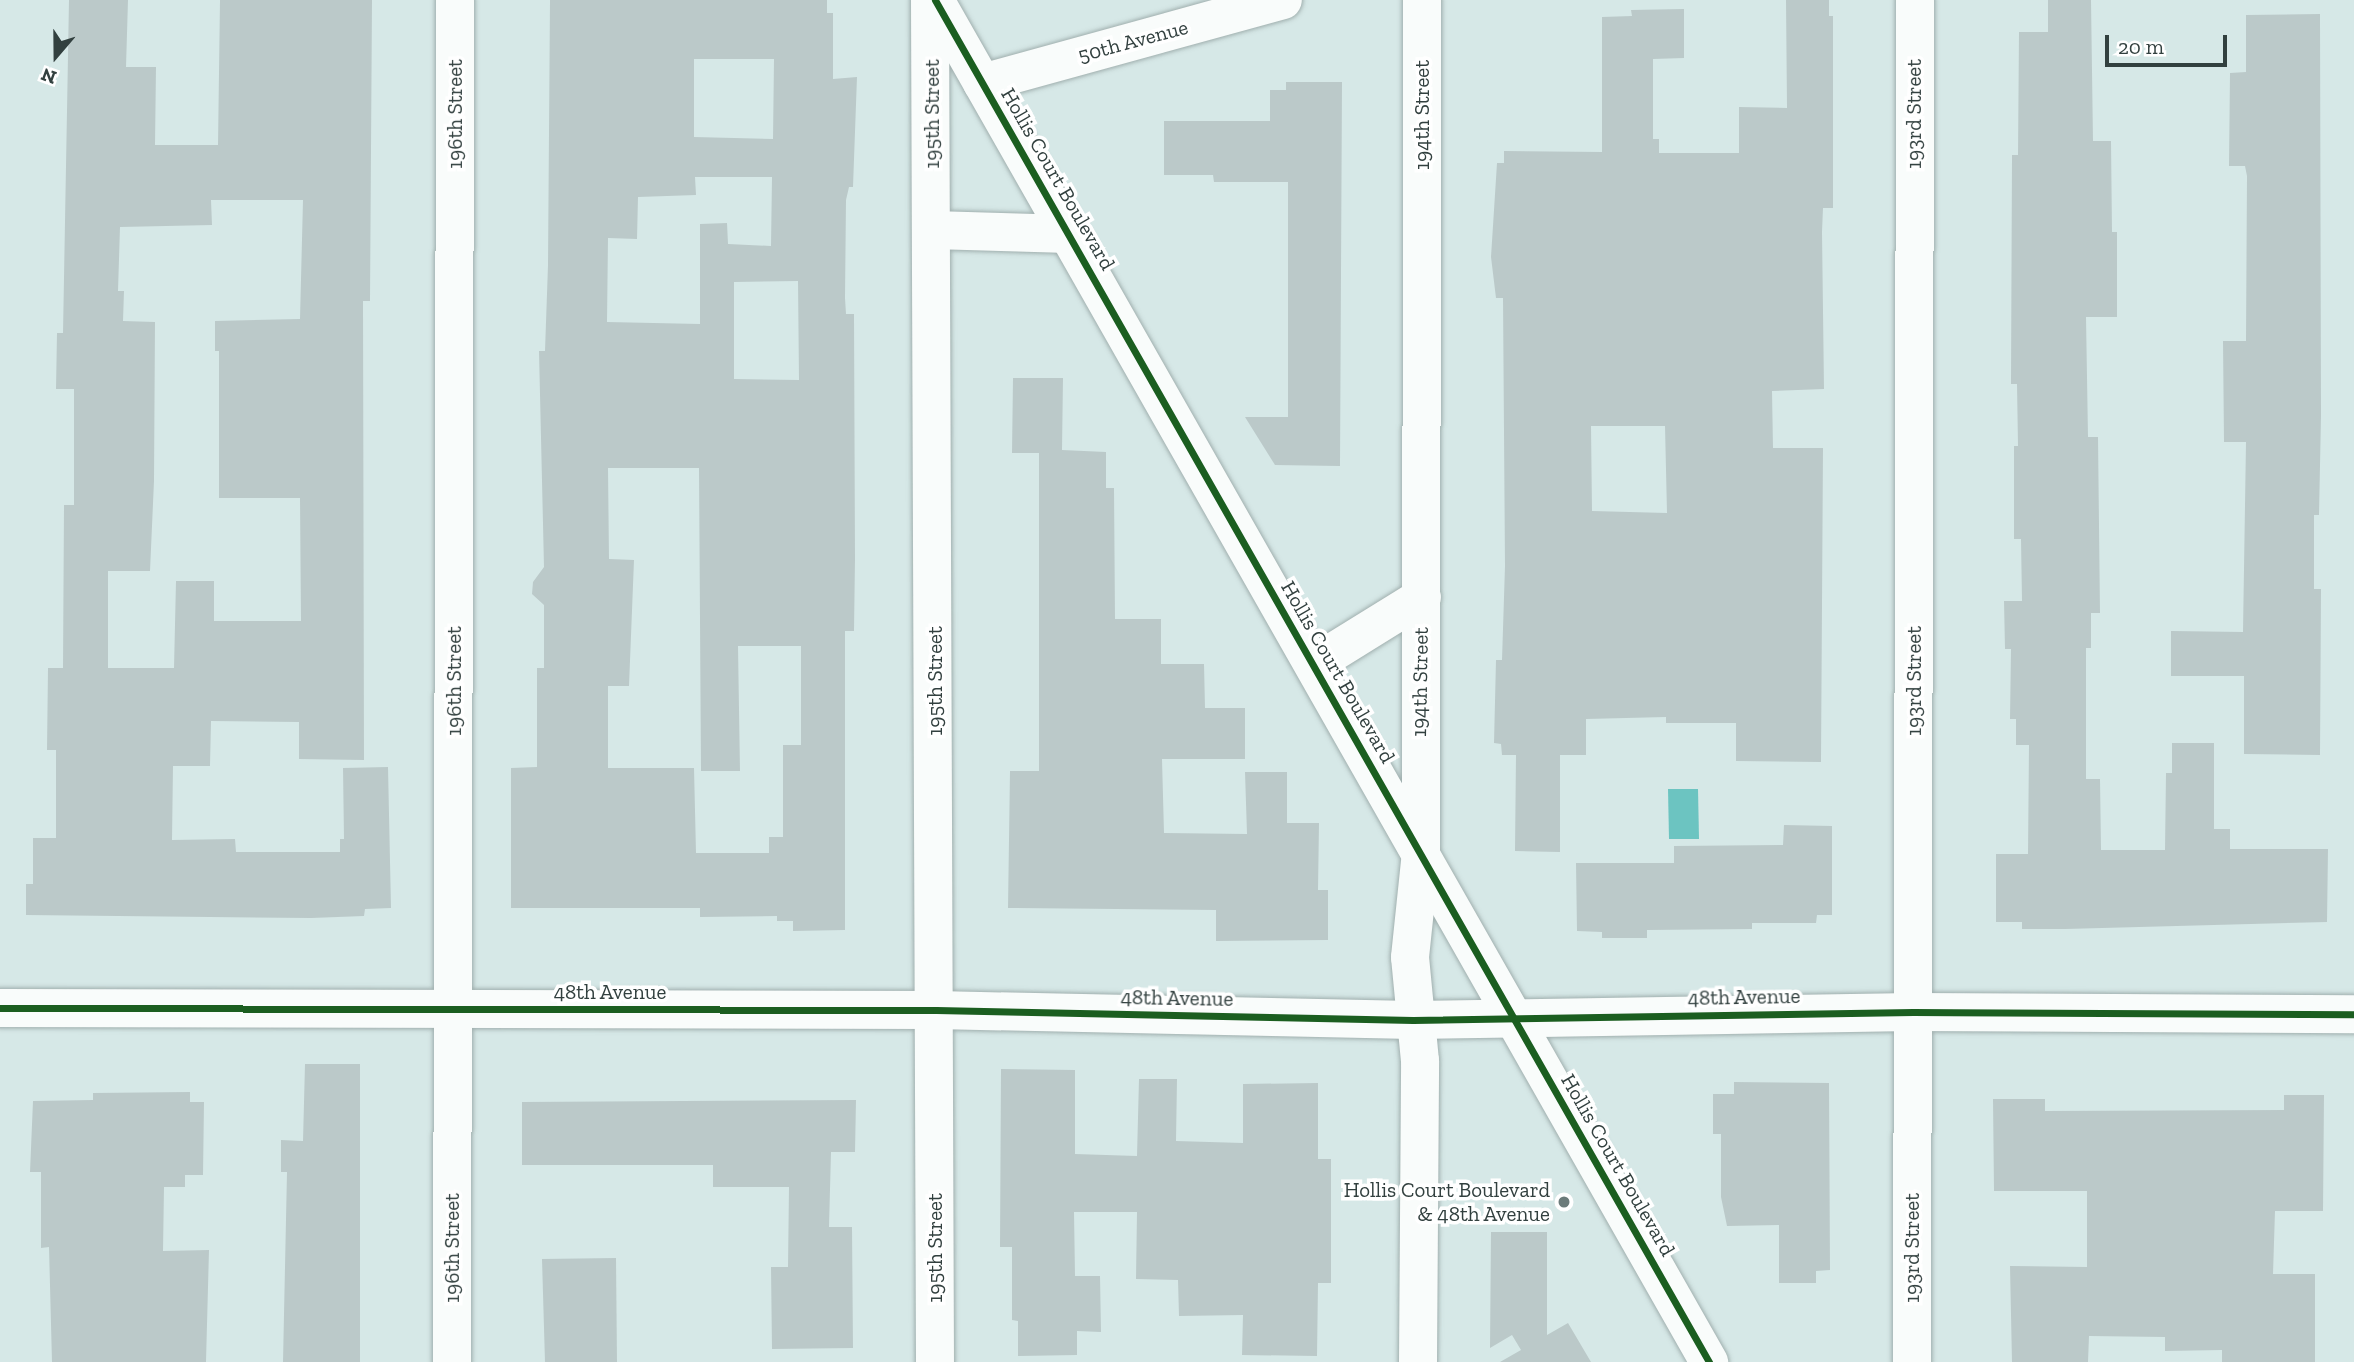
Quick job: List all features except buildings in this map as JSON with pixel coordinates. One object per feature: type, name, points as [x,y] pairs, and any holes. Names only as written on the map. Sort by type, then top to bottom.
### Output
[{"type":"street","name":"196th Street","points":[[452,1362],[455,0]]},
{"type":"street","name":"195th Street","points":[[930,0],[936,1010],[935,1362]]},
{"type":"street","name":"Hollis Court Boulevard","points":[[935,0],[1709,1362]]},
{"type":"street","name":"50th Avenue","points":[[982,83],[1283,0]]},
{"type":"street","name":"194th Street","points":[[1418,1362],[1420,1061],[1413,1020],[1410,957],[1421,853],[1422,0]]},
{"type":"street","name":"193rd Street","points":[[1912,1362],[1914,0]]},
{"type":"street","points":[[933,230],[1069,234]]},
{"type":"street","points":[[1314,664],[1422,597]]},
{"type":"street","name":"48th Avenue","points":[[0,1008],[936,1010],[1413,1020],[1913,1012],[2354,1014]]},
{"type":"water","points":[[1668,789],[1698,789],[1699,839],[1669,839]]},
{"type":"cycle path","points":[[935,0],[1709,1362]]},
{"type":"cycle path","points":[[0,1008],[936,1010],[1413,1020],[1913,1012],[2354,1014]]},
{"type":"place","name":"Hollis Court Boulevard & 48th Avenue","points":[[1564,1202]]}]
